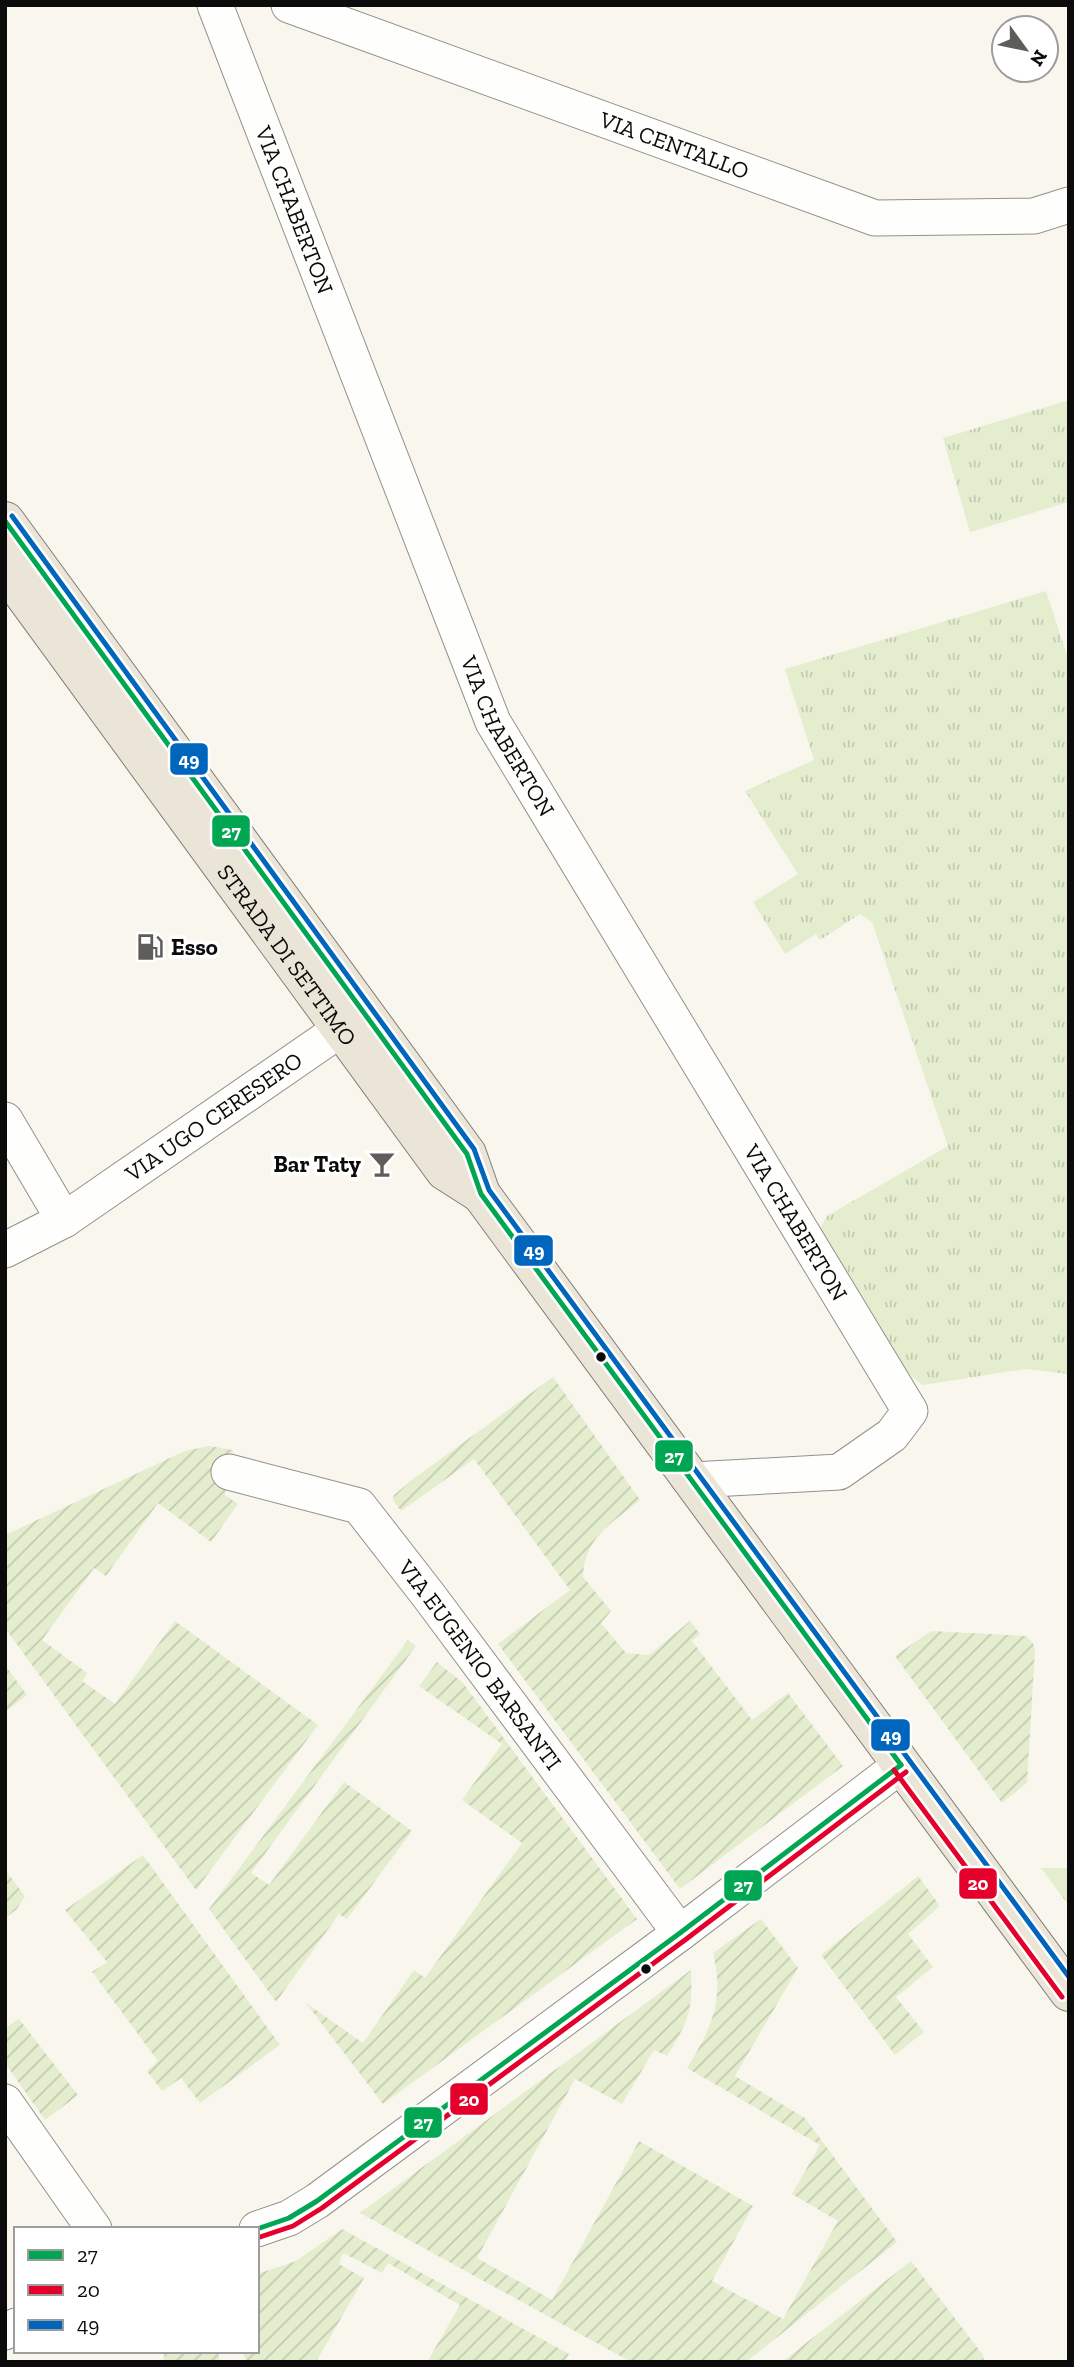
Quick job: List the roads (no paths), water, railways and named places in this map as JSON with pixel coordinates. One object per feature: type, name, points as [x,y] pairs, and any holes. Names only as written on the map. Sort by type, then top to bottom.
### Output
[{"type":"main road","name":"STRADA DI SETTIMO","points":[[9,546],[353,1021],[467,1154],[481,1194],[1069,1992]]},
{"type":"street","name":"VIA CHABERTON","points":[[215,5],[494,722],[910,1412],[892,1435],[839,1472],[693,1480]]},
{"type":"street","name":"VIA CENTALLO","points":[[289,5],[876,218],[1034,216],[1069,205]]},
{"type":"street","name":"VIA UGO CERESERO","points":[[5,1250],[64,1220],[353,1021]]},
{"type":"street","points":[[5,1120],[64,1220]]},
{"type":"street","name":"VIA EUGENIO BARSANTI","points":[[229,1472],[359,1506],[680,1933]]},
{"type":"street","points":[[259,2228],[289,2218],[317,2201],[680,1933],[901,1765]]},
{"type":"street","points":[[5,2102],[93,2227]]},
{"type":"place","name":"Esso","points":[[150,947]]},
{"type":"place","name":"Bar Taty","points":[[382,1164]]}]
